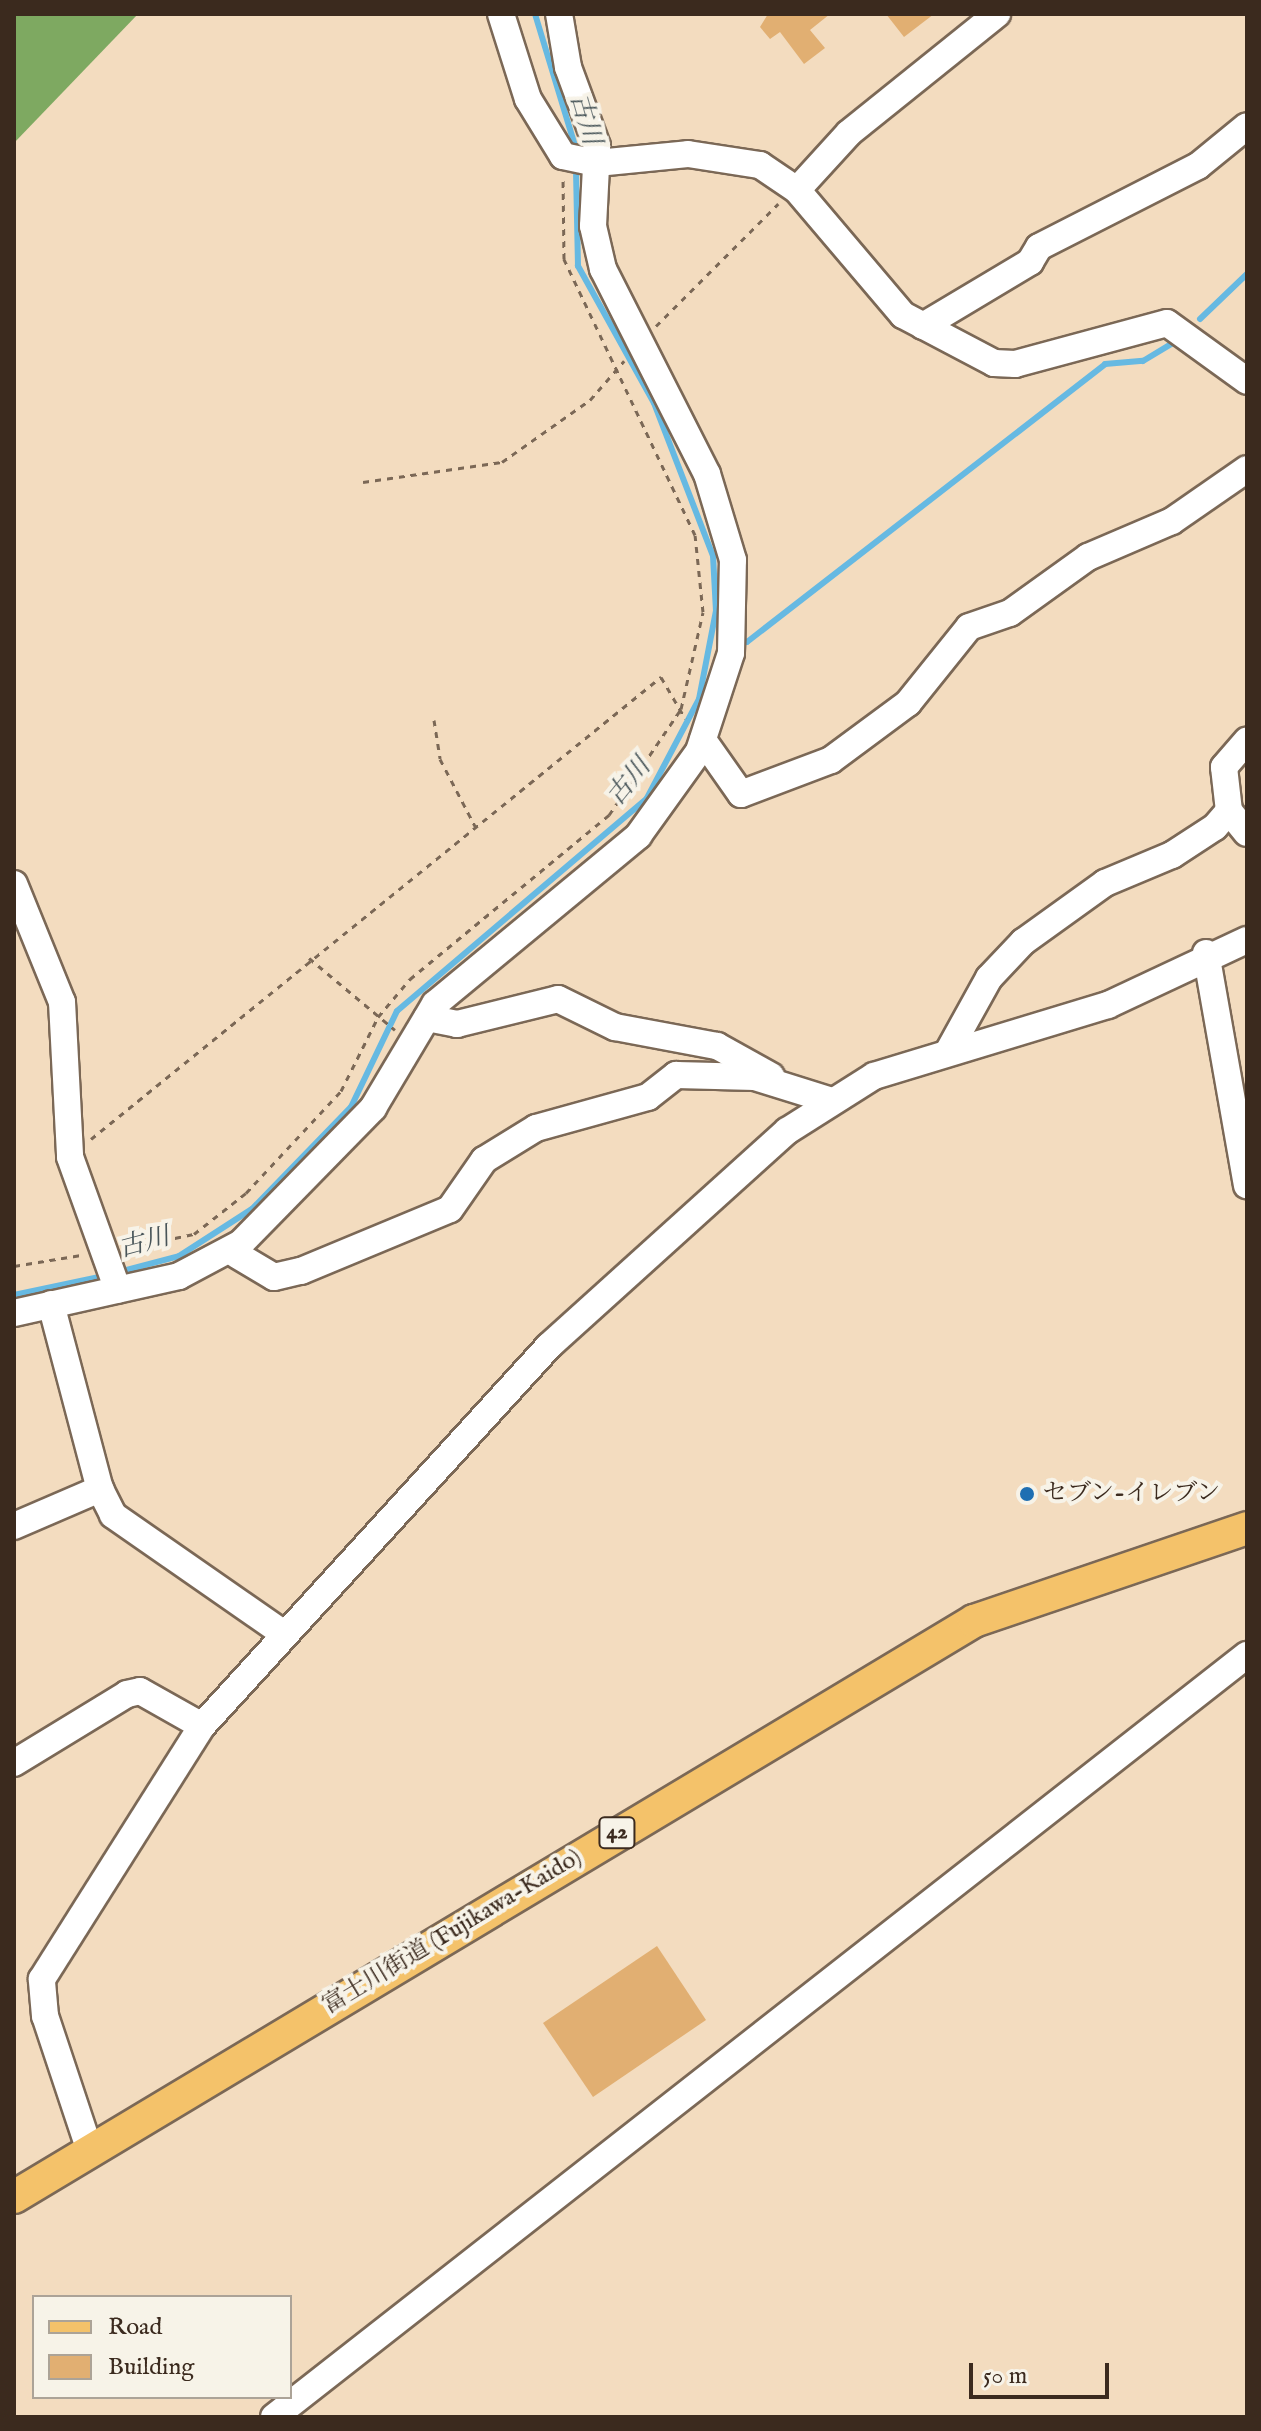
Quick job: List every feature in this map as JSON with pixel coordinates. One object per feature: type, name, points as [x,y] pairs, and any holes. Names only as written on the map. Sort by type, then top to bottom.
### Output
[{"type":"main road","name":"富士川街道 (Fujikawa-Kaido)","points":[[14,2197],[974,1621],[1247,1528]]},
{"type":"street","points":[[501,14],[528,99],[579,159]]},
{"type":"street","points":[[14,1313],[51,1304],[113,1271],[197,1270],[241,1243],[361,1122],[427,1018],[457,984],[638,836],[673,796],[703,740],[731,653],[733,560],[707,474],[595,243],[579,159],[559,14]]},
{"type":"street","points":[[797,190],[849,133],[997,14]]},
{"type":"street","points":[[923,326],[1030,262],[1039,247],[1198,166],[1247,126]]},
{"type":"street","points":[[579,159],[724,157],[760,165],[797,190],[903,315],[994,363],[1015,364],[1167,323],[1247,381]]},
{"type":"street","points":[[703,740],[741,794],[831,760],[908,703],[969,627],[1010,613],[1088,557],[1172,521],[1247,469]]},
{"type":"street","points":[[1247,741],[1224,767],[1229,811],[1247,833]]},
{"type":"street","points":[[948,1052],[989,978],[1023,942],[1105,883],[1172,855],[1229,811]]},
{"type":"street","points":[[14,884],[62,1002],[70,1157],[113,1271]]},
{"type":"street","points":[[90,2151],[45,2016],[42,1979],[202,1726],[283,1633],[549,1346],[745,1166],[832,1101],[874,1076],[1108,1005],[1206,953],[1247,940]]},
{"type":"street","points":[[1206,953],[1247,1185]]},
{"type":"street","points":[[427,1018],[457,1024],[558,999],[615,1027],[717,1046],[792,1086],[832,1101]]},
{"type":"street","points":[[237,1255],[284,1277],[450,1209],[484,1160],[536,1128],[648,1097],[676,1075],[792,1086]]},
{"type":"street","points":[[51,1304],[100,1489],[124,1528],[185,1561],[283,1633]]},
{"type":"street","points":[[14,1526],[100,1489]]},
{"type":"street","points":[[274,2417],[1247,1655]]},
{"type":"street","points":[[14,1763],[127,1694],[140,1691],[202,1726]]},
{"type":"path","points":[[14,1266],[113,1271],[159,1245],[209,1226],[328,1108],[378,1017],[410,979],[609,815],[681,709],[699,640],[703,571],[685,501],[564,259],[579,159]]},
{"type":"path","points":[[643,342],[797,190]]},
{"type":"path","points":[[363,482],[502,462],[590,400],[621,364]]},
{"type":"path","points":[[70,1157],[309,958],[661,677],[684,717]]},
{"type":"path","points":[[434,720],[440,759],[475,826]]},
{"type":"path","points":[[309,958],[384,1022]]},
{"type":"green space","points":[[14,14],[138,14],[14,143]]},
{"type":"building","points":[[768,14],[830,14],[810,30],[825,48],[804,64],[780,32],[770,39],[760,27]]},
{"type":"building","points":[[886,14],[934,14],[904,37]]},
{"type":"building","points":[[657,1946],[706,2020],[593,2097],[543,2023]]},
{"type":"waterway","name":"古川","points":[[535,14],[577,152]]},
{"type":"waterway","name":"古川","points":[[119,1272],[179,1256],[252,1209],[351,1107],[397,1011],[647,798],[699,699],[716,611],[713,556],[654,403],[578,266],[576,167]]},
{"type":"waterway","points":[[1200,319],[1247,274]]},
{"type":"waterway","points":[[739,640],[747,642],[1105,364],[1143,361],[1175,342]]},
{"type":"waterway","name":"古川","points":[[14,1295],[104,1276]]},
{"type":"place","name":"セブン-イレブン","points":[[1027,1494]]}]
